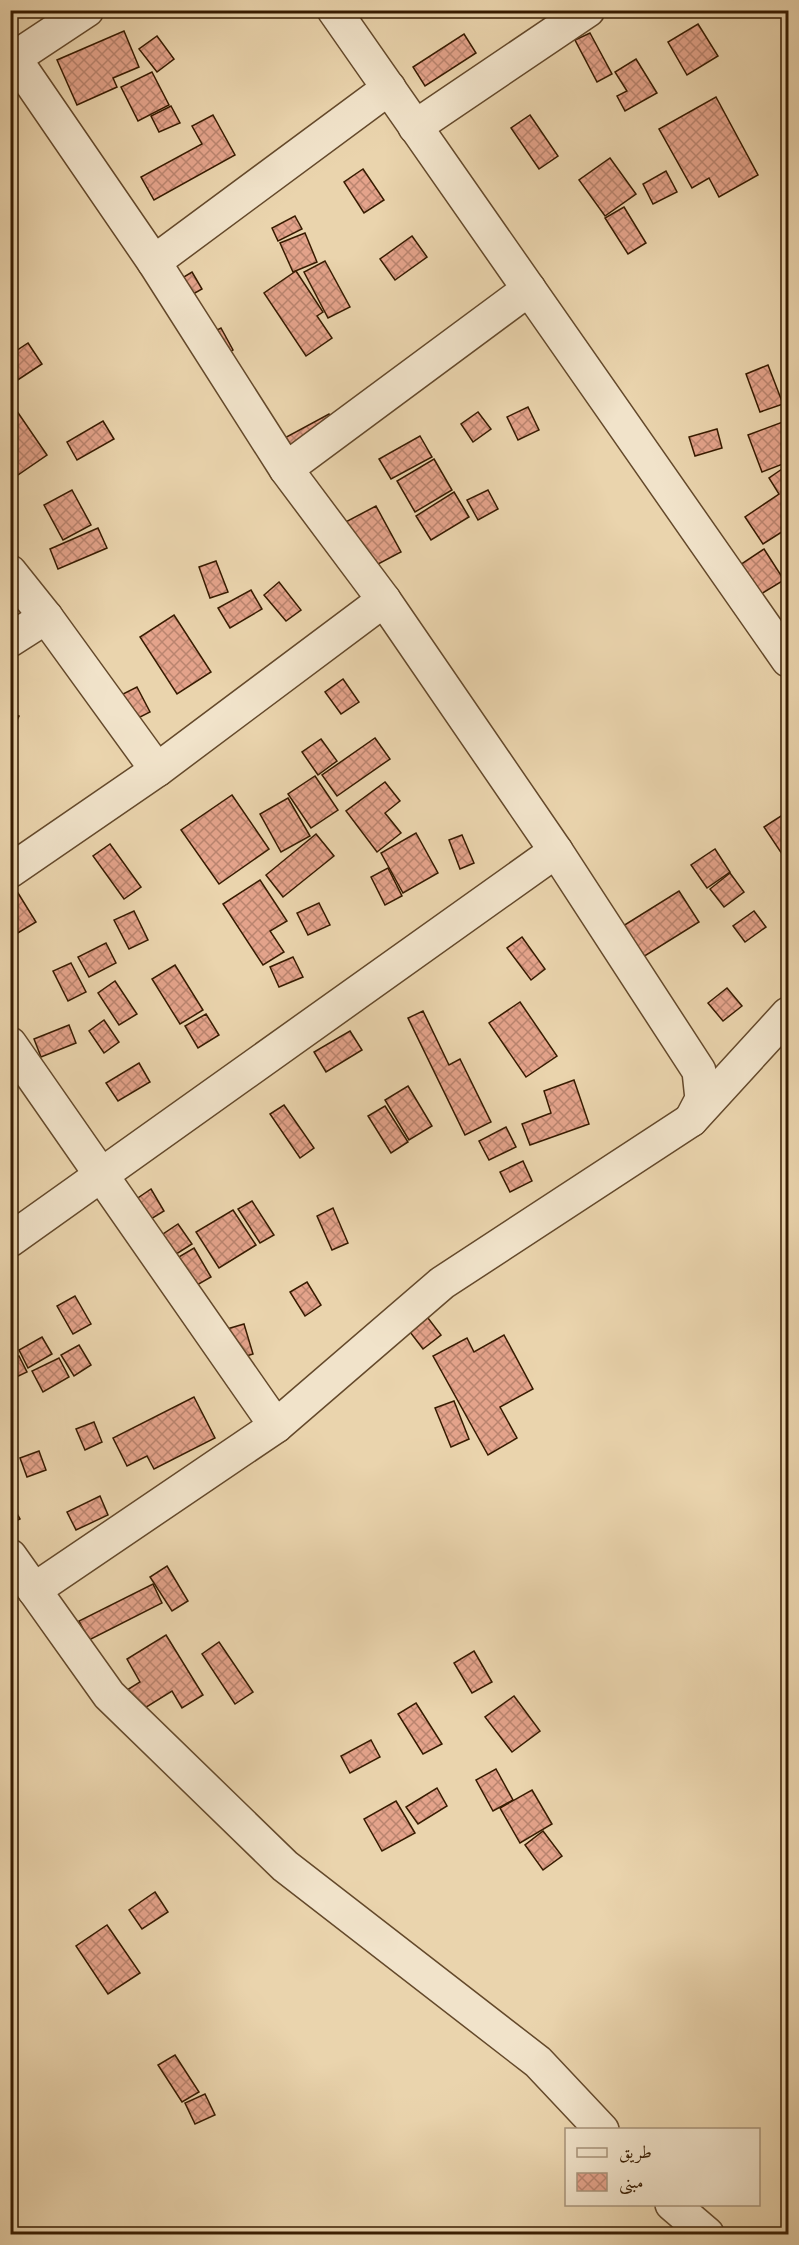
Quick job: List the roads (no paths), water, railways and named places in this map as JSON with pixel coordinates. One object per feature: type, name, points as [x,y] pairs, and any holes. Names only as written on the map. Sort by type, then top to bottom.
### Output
[{"type":"street","points":[[87,10],[12,57],[154,262],[286,469],[384,600],[556,851],[699,1071],[702,1099],[691,1120]]},
{"type":"street","points":[[334,10],[789,660]]},
{"type":"street","points":[[416,127],[588,10]]},
{"type":"street","points":[[154,262],[389,88]]},
{"type":"street","points":[[286,469],[529,289]]},
{"type":"street","points":[[10,572],[46,617],[157,770]]},
{"type":"street","points":[[10,871],[157,770],[384,600]]},
{"type":"street","points":[[10,640],[46,617]]},
{"type":"street","points":[[10,1240],[556,851]]},
{"type":"street","points":[[34,1590],[276,1426],[442,1283],[691,1120],[789,1014]]},
{"type":"street","points":[[10,1044],[276,1426]]},
{"type":"street","points":[[10,1556],[109,1695],[285,1866],[538,2062],[600,2128]]},
{"type":"street","points":[[673,2206],[706,2235]]}]
